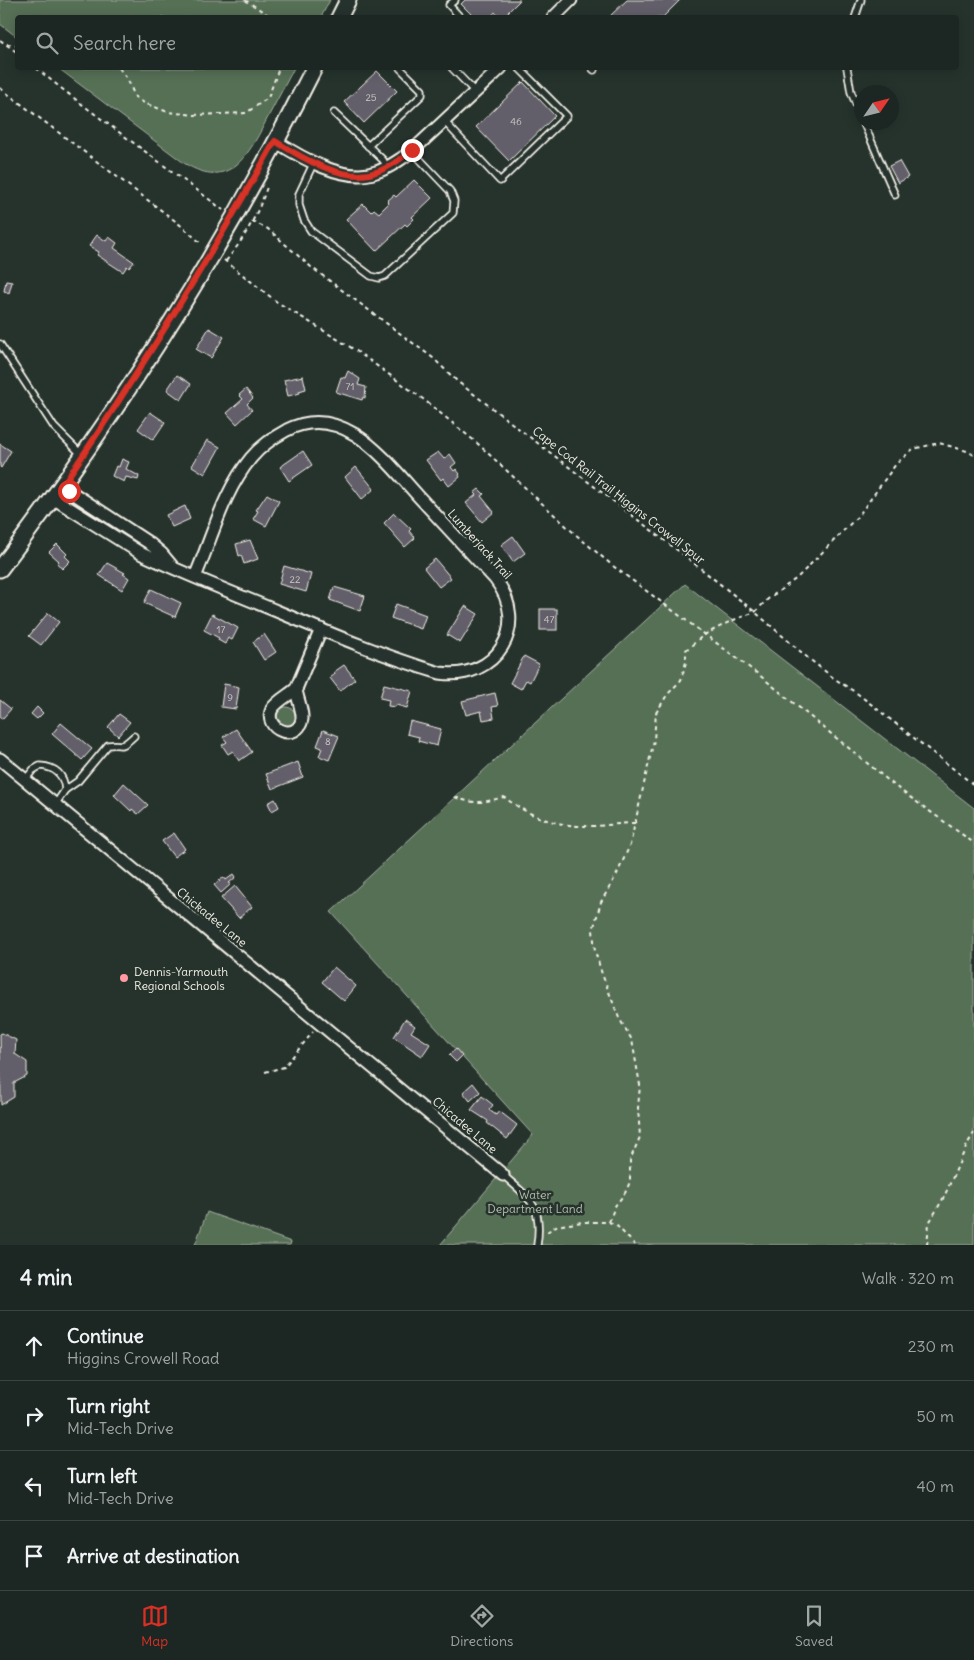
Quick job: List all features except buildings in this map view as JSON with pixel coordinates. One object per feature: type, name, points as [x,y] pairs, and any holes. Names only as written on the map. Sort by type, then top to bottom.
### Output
[{"type":"main road","points":[[340,15],[348,0]]},
{"type":"main road","points":[[2,561],[62,486],[151,352],[233,218],[313,70]]},
{"type":"street","points":[[555,15],[566,2]]},
{"type":"street","points":[[275,141],[314,162],[336,171],[354,174],[375,173],[412,150],[499,70]]},
{"type":"street","name":"Lumberjack Trail","points":[[53,498],[142,554],[194,577],[321,630],[429,670],[440,673],[459,674],[469,672],[482,666],[497,654],[507,638],[510,619],[507,597],[495,579],[378,453],[356,435],[337,426],[318,422],[301,424],[281,433],[266,443],[245,466],[225,502],[194,577]]},
{"type":"street","name":"Lumberjack Trail","points":[[62,486],[149,544],[162,554],[173,567]]},
{"type":"street","points":[[102,529],[109,517]]},
{"type":"street","points":[[296,689],[321,630]]},
{"type":"street","name":"Chickadee Lane","points":[[0,759],[408,1095]]},
{"type":"street","name":"Chicadee Lane","points":[[408,1095],[503,1175]]},
{"type":"lane","points":[[455,0],[449,5],[458,15]]},
{"type":"lane","points":[[856,15],[861,0]]},
{"type":"lane","points":[[368,146],[422,95],[422,90],[402,70]]},
{"type":"lane","points":[[454,70],[475,92]]},
{"type":"lane","points":[[444,121],[500,180],[567,116],[521,70]]},
{"type":"lane","points":[[847,70],[854,100]]},
{"type":"lane","points":[[334,113],[383,160],[387,167]]},
{"type":"lane","points":[[866,130],[896,195]]},
{"type":"lane","points":[[314,162],[299,194],[299,205],[304,220],[311,231],[371,276],[379,278],[385,276],[454,212],[454,202],[450,191],[412,150]]},
{"type":"lane","points":[[0,344],[54,427],[70,445],[83,455]]},
{"type":"lane","points":[[55,805],[66,790],[78,781],[108,745],[124,745],[134,736]]},
{"type":"lane","points":[[25,780],[36,768],[45,766],[56,770],[61,776],[66,790]]},
{"type":"lane","points":[[503,1175],[526,1194],[534,1205],[538,1223],[537,1242]]},
{"type":"path","points":[[245,0],[268,15]]},
{"type":"path","points":[[0,40],[15,50]]},
{"type":"path","points":[[8,44],[15,44]]},
{"type":"path","points":[[38,70],[75,100],[142,148],[233,218]]},
{"type":"path","points":[[120,70],[128,80],[135,97],[168,112],[194,115],[246,113],[268,98],[278,70]]},
{"type":"path","points":[[0,88],[124,184],[178,223],[276,302],[355,350],[423,399],[477,443],[575,534],[613,566],[758,674],[900,790],[974,843]]},
{"type":"path","name":"Cape Cod Rail Trail Higgins Crowell Spur","points":[[252,221],[268,229],[311,267],[433,358],[458,382],[685,556],[755,612],[808,658],[858,694],[974,785]]},
{"type":"path","points":[[609,1222],[614,1206],[625,1193],[630,1182],[630,1160],[640,1137],[638,1108],[640,1085],[632,1040],[619,1018],[602,974],[595,951],[593,930],[600,902],[617,874],[630,845],[654,740],[656,713],[667,695],[681,680],[686,662],[686,650],[704,634],[755,612],[797,578],[859,515],[896,464],[913,449],[939,443],[967,451],[974,455]]},
{"type":"path","points":[[455,797],[468,803],[504,797],[515,806],[545,821],[563,824],[590,826],[636,823]]},
{"type":"path","points":[[265,1072],[284,1067],[320,1023]]},
{"type":"path","points":[[927,1245],[929,1224],[944,1198],[968,1143],[974,1134]]},
{"type":"path","points":[[537,1242],[556,1226],[582,1222],[609,1222],[616,1225],[635,1245]]},
{"type":"green space","points":[[0,0],[330,0],[322,15],[15,15],[15,35],[0,24]]},
{"type":"green space","points":[[61,70],[293,70],[253,145],[236,165],[226,171],[214,173],[200,171],[184,163]]},
{"type":"green space","name":"Water Department Land","points":[[685,584],[974,808],[974,1245],[440,1245],[533,1135],[331,912]]},
{"type":"green space","points":[[286,707],[293,710],[296,717],[293,724],[286,727],[279,724],[276,717],[279,710]]},
{"type":"green space","points":[[207,1212],[291,1242],[290,1245],[195,1245]]},
{"type":"place","name":"Dennis-Yarmouth Regional Schools","points":[[124,978]]},
{"type":"route","points":[[69,491],[62,486],[134,380],[233,218],[275,141],[324,167],[354,174],[375,173],[398,161],[412,150]]}]
